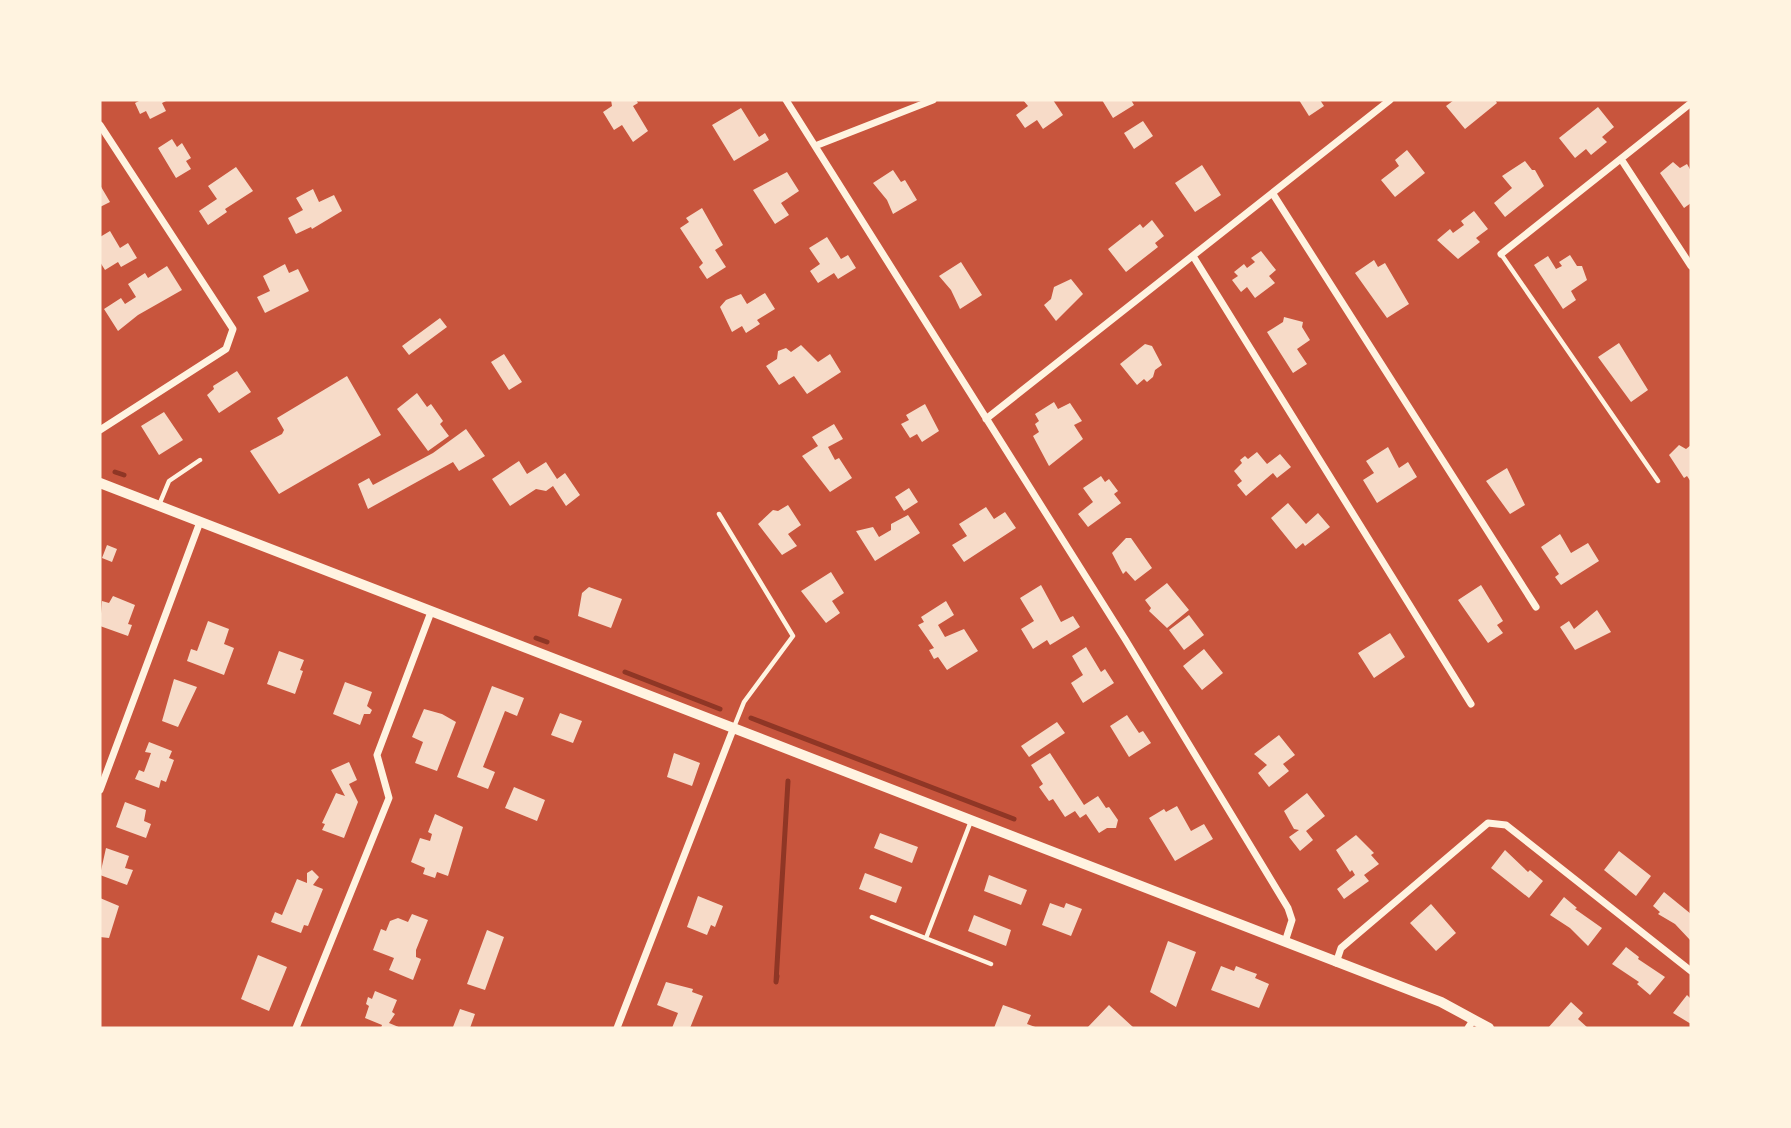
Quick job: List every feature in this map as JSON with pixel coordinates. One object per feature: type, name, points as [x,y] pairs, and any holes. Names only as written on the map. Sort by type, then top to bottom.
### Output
[{"type":"street","points":[[786,100],[1288,908],[1292,920],[1285,942]]},
{"type":"street","points":[[815,146],[933,100]]},
{"type":"street","points":[[986,419],[1390,100]]},
{"type":"street","points":[[1501,254],[1691,103]]},
{"type":"street","points":[[100,125],[233,328],[226,349],[100,430]]},
{"type":"street","points":[[1621,159],[1691,265]]},
{"type":"street","points":[[1273,194],[1536,607]]},
{"type":"street","points":[[1193,256],[1471,704]]},
{"type":"street","points":[[100,483],[1441,1002],[1471,1024],[1489,1028]]},
{"type":"street","points":[[100,790],[200,522]]},
{"type":"street","points":[[296,1028],[389,798],[377,755],[431,612]]},
{"type":"street","points":[[617,1028],[734,727]]},
{"type":"street","points":[[1336,962],[1341,948],[1488,823],[1506,825],[1691,971]]},
{"type":"lane","points":[[1501,254],[1658,481]]},
{"type":"lane","points":[[159,506],[169,481],[200,460]]},
{"type":"lane","points":[[719,514],[793,636],[744,702],[734,727]]},
{"type":"lane","points":[[926,938],[971,821]]},
{"type":"lane","points":[[872,917],[991,964]]},
{"type":"building","points":[[141,100],[168,100],[162,103],[166,111],[150,119],[146,111],[140,114],[135,103]]},
{"type":"building","points":[[611,100],[636,100],[638,103],[633,106],[648,131],[633,142],[622,125],[614,130],[603,112],[612,106]]},
{"type":"building","points":[[1023,100],[1053,100],[1063,115],[1043,129],[1037,120],[1025,128],[1016,115],[1028,106]]},
{"type":"building","points":[[1102,100],[1131,100],[1134,105],[1113,118]]},
{"type":"building","points":[[1299,100],[1320,100],[1324,106],[1309,116]]},
{"type":"building","points":[[1454,100],[1495,100],[1497,103],[1465,129],[1446,106]]},
{"type":"building","points":[[1598,107],[1614,127],[1602,137],[1607,142],[1591,155],[1586,149],[1575,158],[1559,138]]},
{"type":"building","points":[[741,108],[759,137],[765,133],[769,140],[734,161],[712,125]]},
{"type":"building","points":[[1143,121],[1153,136],[1134,149],[1124,133]]},
{"type":"building","points":[[172,139],[177,147],[182,143],[191,158],[186,161],[191,169],[176,178],[158,148]]},
{"type":"building","points":[[1407,150],[1425,173],[1395,197],[1381,180],[1399,166],[1395,160]]},
{"type":"building","points":[[1525,161],[1535,170],[1544,186],[1505,217],[1494,203],[1512,188],[1502,176]]},
{"type":"building","points":[[1673,162],[1680,168],[1687,164],[1691,171],[1691,203],[1684,208],[1660,173]]},
{"type":"building","points":[[1202,165],[1221,195],[1195,212],[1175,183]]},
{"type":"building","points":[[236,167],[253,191],[225,209],[227,212],[208,225],[199,211],[217,199],[208,186]]},
{"type":"building","points":[[893,170],[901,182],[905,180],[917,200],[893,214],[887,200],[873,183]]},
{"type":"building","points":[[787,172],[799,191],[781,203],[789,215],[775,224],[753,190]]},
{"type":"building","points":[[100,185],[110,202],[100,207]]},
{"type":"building","points":[[313,189],[319,202],[334,195],[342,211],[312,229],[311,227],[296,234],[288,218],[303,210],[296,198]]},
{"type":"building","points":[[702,208],[723,245],[715,250],[726,267],[707,279],[699,267],[703,263],[680,228],[689,222],[686,218]]},
{"type":"building","points":[[1474,211],[1488,229],[1476,238],[1480,242],[1458,259],[1437,240],[1450,229],[1453,233],[1464,225],[1461,221]]},
{"type":"building","points":[[1152,220],[1164,236],[1155,243],[1158,247],[1126,272],[1108,249],[1140,224],[1143,228]]},
{"type":"building","points":[[110,231],[120,248],[128,243],[137,258],[121,267],[118,262],[105,270],[100,262],[100,237]]},
{"type":"building","points":[[827,237],[841,259],[848,255],[856,268],[838,279],[834,273],[818,283],[810,271],[820,264],[809,248]]},
{"type":"building","points":[[1261,251],[1276,270],[1269,276],[1275,283],[1255,298],[1247,287],[1241,292],[1232,280],[1238,276],[1234,272],[1244,264],[1247,268],[1255,262],[1251,258]]},
{"type":"building","points":[[1570,255],[1577,266],[1582,266],[1587,280],[1571,291],[1576,300],[1563,309],[1534,265],[1548,256],[1556,269],[1562,266],[1559,262]]},
{"type":"building","points":[[1374,260],[1378,267],[1385,263],[1409,304],[1387,318],[1355,273]]},
{"type":"building","points":[[961,262],[982,295],[960,309],[951,290],[939,276]]},
{"type":"building","points":[[285,264],[289,273],[298,269],[309,291],[265,313],[257,297],[270,291],[263,276]]},
{"type":"building","points":[[167,266],[182,290],[138,315],[118,331],[104,309],[121,298],[125,304],[136,297],[128,284],[145,273],[148,278]]},
{"type":"building","points":[[1071,279],[1083,294],[1056,321],[1044,305],[1051,299],[1054,287]]},
{"type":"building","points":[[765,293],[775,309],[757,320],[760,324],[746,333],[742,326],[732,332],[720,307],[726,300],[741,294],[747,304]]},
{"type":"building","points":[[1284,317],[1303,322],[1302,327],[1310,340],[1297,349],[1307,364],[1293,373],[1267,332],[1283,322]]},
{"type":"building","points":[[440,318],[447,327],[409,355],[402,346]]},
{"type":"building","points":[[1619,343],[1648,390],[1631,402],[1598,357]]},
{"type":"building","points":[[1145,344],[1152,346],[1162,365],[1147,382],[1144,379],[1137,385],[1120,364]]},
{"type":"building","points":[[801,345],[818,362],[830,354],[841,372],[807,394],[794,376],[779,385],[766,366],[777,359],[778,351],[786,348],[791,352]]},
{"type":"building","points":[[504,354],[522,382],[509,390],[491,362]]},
{"type":"building","points":[[237,371],[251,392],[219,413],[207,395],[214,389],[213,386]]},
{"type":"building","points":[[347,376],[381,435],[279,494],[250,451],[282,434],[284,430],[277,418]]},
{"type":"building","points":[[417,393],[427,407],[431,404],[443,421],[440,424],[449,436],[428,451],[397,409]]},
{"type":"building","points":[[1054,402],[1058,409],[1070,403],[1082,421],[1074,425],[1083,439],[1049,466],[1033,436],[1039,432],[1035,424],[1039,421],[1035,414]]},
{"type":"building","points":[[925,404],[939,431],[922,442],[917,434],[910,438],[901,424],[909,420],[906,415]]},
{"type":"building","points":[[164,412],[183,440],[159,455],[141,426]]},
{"type":"building","points":[[834,424],[843,439],[828,447],[835,460],[839,458],[852,478],[830,492],[802,456],[818,446],[812,437]]},
{"type":"building","points":[[466,429],[485,456],[459,471],[453,462],[368,509],[358,484],[369,478],[373,485],[433,453]]},
{"type":"building","points":[[1679,445],[1686,449],[1691,445],[1691,482],[1687,476],[1684,478],[1669,455]]},
{"type":"building","points":[[1388,447],[1399,468],[1408,462],[1417,477],[1377,503],[1363,480],[1374,473],[1366,461]]},
{"type":"building","points":[[1257,452],[1267,464],[1280,454],[1291,467],[1277,478],[1273,473],[1246,496],[1237,485],[1242,481],[1234,471],[1242,463],[1240,460],[1245,456],[1248,459]]},
{"type":"building","points":[[519,461],[527,474],[546,462],[557,479],[565,473],[580,495],[566,506],[553,486],[546,491],[536,489],[510,506],[492,479]]},
{"type":"building","points":[[1507,468],[1525,505],[1510,514],[1486,481]]},
{"type":"building","points":[[1101,476],[1105,482],[1109,479],[1118,491],[1114,494],[1121,503],[1088,527],[1078,514],[1093,502],[1083,488]]},
{"type":"building","points":[[909,488],[918,502],[904,511],[895,497]]},
{"type":"building","points":[[1288,503],[1306,524],[1318,513],[1330,527],[1305,546],[1303,543],[1296,549],[1271,518]]},
{"type":"building","points":[[788,505],[801,525],[788,534],[797,546],[782,555],[758,524],[773,510],[778,511]]},
{"type":"building","points":[[986,507],[994,519],[1005,512],[1016,528],[964,562],[952,545],[967,536],[959,524]]},
{"type":"building","points":[[908,515],[920,533],[875,561],[856,531],[873,527],[879,537],[891,530],[891,524]]},
{"type":"building","points":[[1560,534],[1571,553],[1588,543],[1599,561],[1561,585],[1555,577],[1559,574],[1541,547]]},
{"type":"building","points":[[1126,538],[1131,538],[1152,568],[1135,581],[1126,571],[1123,574],[1112,553]]},
{"type":"building","points":[[107,545],[117,549],[112,562],[102,558]]},
{"type":"building","points":[[831,572],[844,593],[832,601],[840,613],[826,623],[801,591]]},
{"type":"building","points":[[1167,583],[1189,610],[1167,628],[1149,611],[1151,608],[1145,600]]},
{"type":"building","points":[[1041,585],[1061,622],[1073,616],[1080,627],[1050,645],[1047,640],[1033,649],[1021,629],[1034,621],[1020,598]]},
{"type":"building","points":[[1481,585],[1503,621],[1497,625],[1503,633],[1488,643],[1458,600]]},
{"type":"building","points":[[589,587],[622,599],[611,628],[578,616],[582,593]]},
{"type":"building","points":[[113,596],[135,605],[128,624],[132,625],[128,636],[100,626],[102,601],[109,603]]},
{"type":"building","points":[[946,601],[954,615],[938,625],[945,637],[964,629],[978,651],[947,670],[938,657],[934,659],[929,650],[934,648],[918,625],[924,622],[921,617]]},
{"type":"building","points":[[1597,610],[1611,632],[1575,650],[1560,627],[1569,621],[1574,629]]},
{"type":"building","points":[[1189,615],[1204,635],[1184,650],[1169,630]]},
{"type":"building","points":[[208,621],[229,629],[224,644],[234,648],[224,675],[187,661],[191,649],[197,651]]},
{"type":"building","points":[[1390,633],[1405,657],[1374,678],[1358,653]]},
{"type":"building","points":[[1086,647],[1101,672],[1105,669],[1114,683],[1083,703],[1071,683],[1083,675],[1072,656]]},
{"type":"building","points":[[1204,649],[1223,673],[1202,690],[1183,666]]},
{"type":"building","points":[[279,651],[304,660],[295,694],[267,684]]},
{"type":"building","points":[[174,679],[197,687],[178,727],[162,721]]},
{"type":"building","points":[[345,682],[372,692],[367,706],[372,710],[370,714],[364,714],[360,725],[333,714]]},
{"type":"building","points":[[492,686],[524,698],[517,716],[505,711],[483,767],[495,772],[488,789],[457,777]]},
{"type":"building","points":[[424,709],[442,714],[456,722],[437,771],[415,763],[423,742],[412,737]]},
{"type":"building","points":[[560,713],[582,721],[573,743],[551,735]]},
{"type":"building","points":[[1127,715],[1139,733],[1143,731],[1151,743],[1129,757],[1110,726]]},
{"type":"building","points":[[1057,722],[1065,733],[1029,757],[1021,746]]},
{"type":"building","points":[[1279,735],[1295,755],[1283,764],[1289,771],[1269,787],[1258,773],[1267,765],[1254,754]]},
{"type":"building","points":[[149,742],[172,751],[169,758],[174,760],[166,782],[161,780],[159,788],[135,779],[139,770],[144,772],[151,753],[145,752]]},
{"type":"building","points":[[674,753],[700,763],[692,786],[667,777]]},
{"type":"building","points":[[1050,753],[1084,805],[1098,796],[1118,820],[1116,828],[1107,828],[1099,833],[1086,814],[1080,818],[1075,811],[1065,817],[1053,799],[1049,801],[1039,787],[1043,784],[1031,765]]},
{"type":"building","points":[[349,762],[357,780],[349,784],[358,802],[344,838],[322,830],[325,824],[322,823],[336,793],[345,796],[331,770]]},
{"type":"building","points":[[514,787],[545,800],[537,821],[505,808]]},
{"type":"building","points":[[1307,793],[1325,816],[1306,831],[1313,840],[1300,851],[1289,837],[1299,830],[1294,829],[1284,811]]},
{"type":"building","points":[[125,802],[146,810],[144,821],[151,824],[146,838],[116,827]]},
{"type":"building","points":[[1177,806],[1191,831],[1204,824],[1213,839],[1175,861],[1149,818],[1164,809],[1166,812]]},
{"type":"building","points":[[435,814],[463,827],[448,876],[437,872],[435,878],[423,874],[425,868],[411,862],[420,838],[430,841],[432,834],[428,832]]},
{"type":"building","points":[[880,833],[918,847],[912,863],[874,848]]},
{"type":"building","points":[[1356,835],[1374,853],[1371,855],[1379,864],[1364,875],[1369,881],[1344,899],[1337,889],[1355,875],[1352,870],[1350,872],[1336,850]]},
{"type":"building","points":[[106,848],[129,856],[125,868],[133,870],[127,885],[100,875]]},
{"type":"building","points":[[1505,850],[1528,872],[1530,870],[1543,881],[1529,898],[1491,868]]},
{"type":"building","points":[[1619,851],[1651,876],[1636,896],[1604,870]]},
{"type":"building","points":[[312,870],[319,877],[313,885],[323,889],[308,926],[304,925],[301,933],[271,922],[275,912],[282,915],[297,879],[307,883],[307,873]]},
{"type":"building","points":[[865,873],[902,887],[896,903],[859,889]]},
{"type":"building","points":[[989,875],[1027,890],[1021,905],[984,891]]},
{"type":"building","points":[[1664,892],[1691,914],[1691,941],[1675,924],[1658,914],[1660,912],[1653,906]]},
{"type":"building","points":[[698,896],[723,906],[715,927],[711,925],[707,935],[687,927]]},
{"type":"building","points":[[1564,897],[1577,908],[1575,909],[1602,928],[1588,946],[1570,928],[1550,915]]},
{"type":"building","points":[[100,898],[119,906],[109,938],[100,937]]},
{"type":"building","points":[[1050,903],[1064,908],[1066,903],[1082,909],[1071,936],[1042,925]]},
{"type":"building","points":[[1431,904],[1456,933],[1436,951],[1410,923]]},
{"type":"building","points":[[412,914],[428,920],[416,950],[416,957],[421,959],[413,980],[389,970],[394,958],[373,950],[381,929],[386,931],[390,921],[398,918],[408,922]]},
{"type":"building","points":[[974,915],[1011,930],[1006,946],[968,931]]},
{"type":"building","points":[[487,930],[504,937],[485,990],[467,984]]},
{"type":"building","points":[[1168,941],[1196,952],[1176,1007],[1150,992]]},
{"type":"building","points":[[1626,947],[1639,957],[1638,959],[1665,977],[1650,995],[1637,984],[1639,982],[1612,964]]},
{"type":"building","points":[[258,955],[287,967],[269,1011],[241,999]]},
{"type":"building","points":[[1221,966],[1234,971],[1236,966],[1257,974],[1255,978],[1269,984],[1259,1008],[1211,990]]},
{"type":"building","points":[[666,982],[693,989],[692,992],[703,996],[690,1028],[672,1028],[678,1013],[657,1005]]},
{"type":"building","points":[[375,991],[397,1000],[392,1012],[395,1014],[389,1023],[401,1028],[381,1028],[382,1025],[365,1018],[369,1006],[366,1004],[368,997],[372,999]]},
{"type":"building","points":[[1687,995],[1691,999],[1691,1024],[1673,1013]]},
{"type":"building","points":[[1571,1002],[1583,1013],[1578,1019],[1588,1028],[1548,1028]]},
{"type":"building","points":[[1003,1005],[1031,1015],[1027,1024],[1038,1028],[994,1028]]},
{"type":"building","points":[[1109,1005],[1134,1028],[1087,1028]]},
{"type":"building","points":[[460,1009],[475,1014],[470,1028],[453,1027]]},
{"type":"waterway","points":[[115,472],[124,475]]},
{"type":"waterway","points":[[536,638],[547,642]]},
{"type":"waterway","points":[[625,672],[720,709]]},
{"type":"waterway","points":[[751,718],[1014,819]]},
{"type":"waterway","points":[[777,976],[776,982],[788,781]]}]
